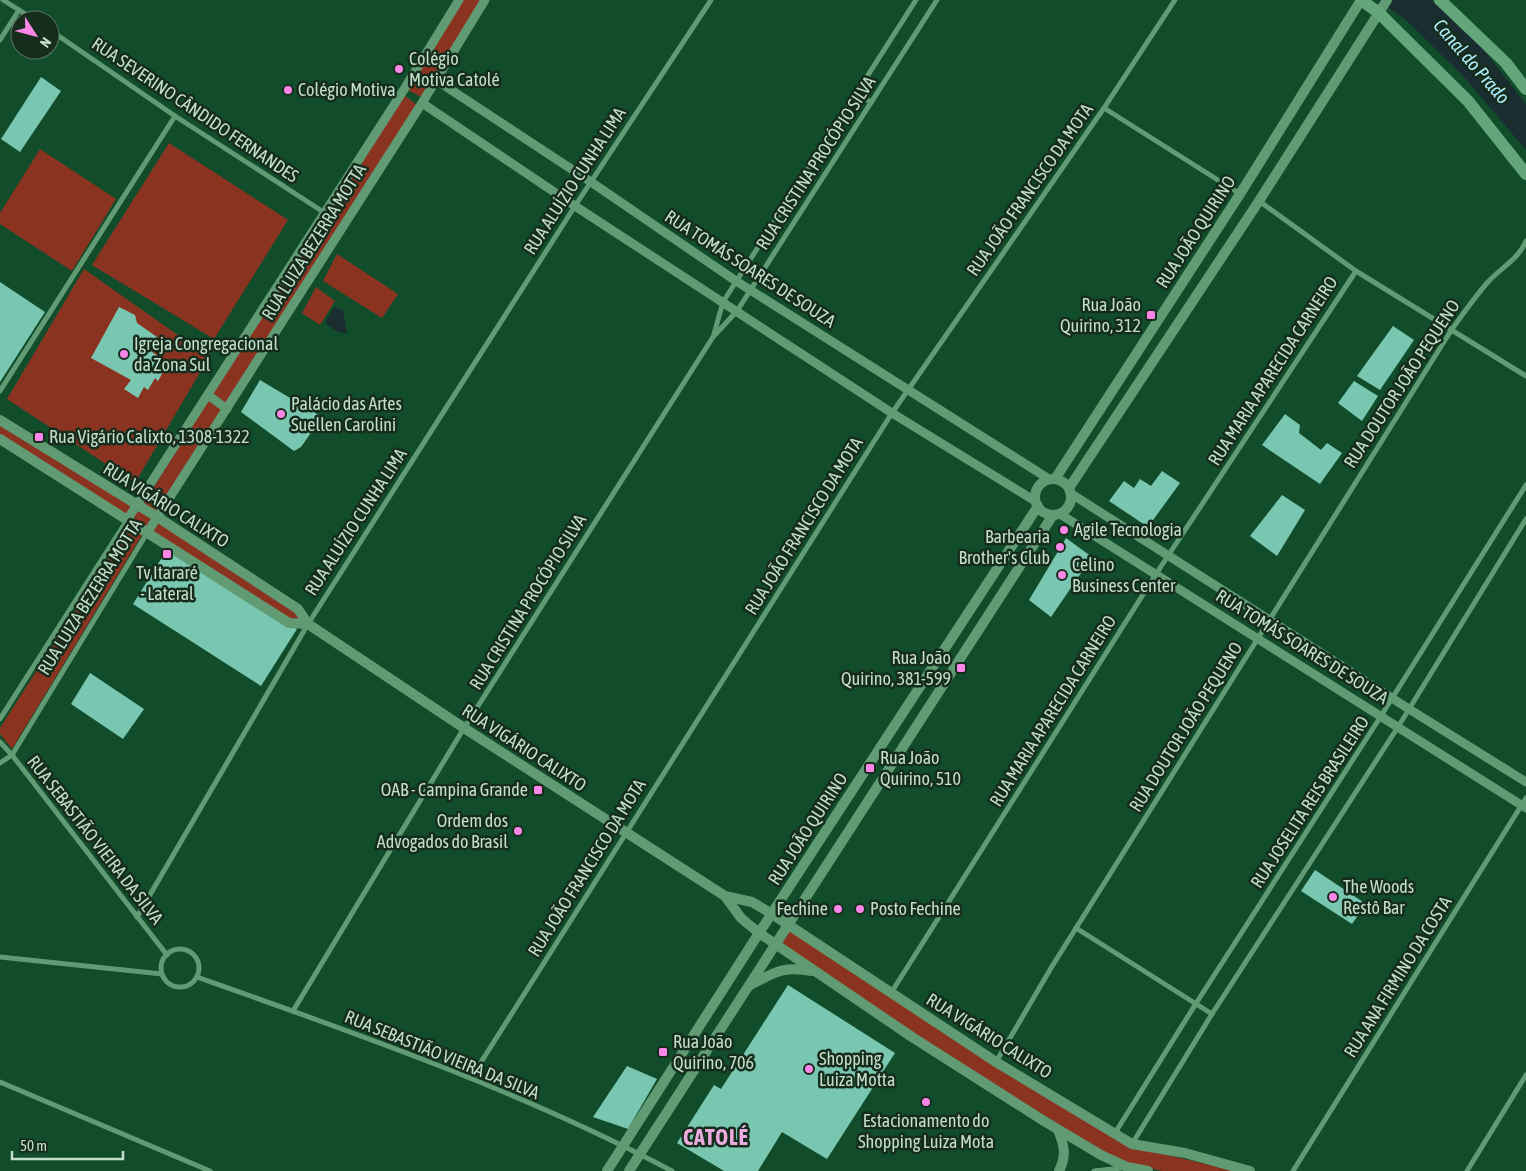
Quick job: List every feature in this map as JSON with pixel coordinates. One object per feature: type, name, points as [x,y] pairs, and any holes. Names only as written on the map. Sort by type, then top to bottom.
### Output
[{"type":"main road","points":[[1361,0],[1383,7],[1468,101],[1526,174]]},
{"type":"main road","name":"RUA JOÃO QUIRINO","points":[[1052,479],[1240,194],[1361,0]]},
{"type":"main road","points":[[1440,0],[1506,63],[1526,89]]},
{"type":"main road","name":"RUA JOÃO QUIRINO","points":[[1070,491],[1383,7]]},
{"type":"main road","name":"RUA VIGÁRIO CALIXTO","points":[[0,420],[158,518],[298,609],[308,624],[626,833],[725,896],[752,902],[772,914],[996,1062],[1132,1144],[1185,1153],[1250,1171]]},
{"type":"main road","name":"RUA VIGÁRIO CALIXTO","points":[[0,439],[289,623],[308,624]]},
{"type":"main road","points":[[1052,479],[1065,483],[1070,491],[1069,505],[1056,514],[1042,511],[1036,504],[1036,490],[1040,485],[1052,479]]},
{"type":"main road","name":"RUA JOÃO QUIRINO","points":[[607,1171],[1036,504]]},
{"type":"main road","name":"RUA JOÃO QUIRINO","points":[[629,1171],[1056,514]]},
{"type":"main road","name":"RUA VIGÁRIO CALIXTO","points":[[725,896],[741,918],[759,933],[912,1037],[1101,1156],[1127,1167],[1148,1171]]},
{"type":"main road","points":[[749,985],[779,970],[793,968],[815,972]]},
{"type":"main road","points":[[1058,1130],[1065,1146],[1064,1157],[1059,1171]]},
{"type":"street","points":[[3,0],[19,10]]},
{"type":"street","name":"RUA LUIZA BEZERRA MOTTA","points":[[0,720],[325,213],[459,0]]},
{"type":"street","name":"RUA LUIZA BEZERRA MOTTA","points":[[12,755],[148,533],[486,0]]},
{"type":"street","name":"RUA ALUÍZIO CUNHA LIMA","points":[[137,917],[308,624],[575,206],[711,0]]},
{"type":"street","name":"RUA CRISTINA PROCÓPIO SILVA","points":[[713,337],[723,302],[916,0]]},
{"type":"street","name":"RUA CRISTINA PROCÓPIO SILVA","points":[[293,1011],[464,728],[713,337],[737,311],[937,0]]},
{"type":"street","name":"RUA JOÃO FRANCISCO DA MOTA","points":[[470,1078],[892,413],[1104,108],[1176,0]]},
{"type":"street","points":[[0,40],[10,24]]},
{"type":"street","name":"RUA SEVERINO CÂNDIDO FERNANDES","points":[[60,37],[175,116],[325,213]]},
{"type":"street","name":"RUA TOMÁS SOARES DE SOUZA","points":[[436,80],[591,182],[736,281],[1052,479]]},
{"type":"street","points":[[856,94],[871,102]]},
{"type":"street","points":[[422,103],[575,206],[892,413],[1036,504]]},
{"type":"street","points":[[1104,108],[1240,194]]},
{"type":"street","points":[[0,391],[175,116]]},
{"type":"street","points":[[1259,201],[1356,271],[1526,376]]},
{"type":"street","name":"RUA DOUTOR JOÃO PEQUENO","points":[[996,1062],[1076,928],[1452,329],[1486,283],[1517,256],[1526,241]]},
{"type":"street","name":"RUA MARIA APARECIDA CARNEIRO","points":[[891,992],[1156,574],[1356,271]]},
{"type":"street","points":[[208,395],[227,409]]},
{"type":"street","name":"RUA JOSELITA REIS BRASILEIRO","points":[[1115,1133],[1526,486]]},
{"type":"street","name":"RUA TOMÁS SOARES DE SOUZA","points":[[1070,491],[1168,557],[1526,782]]},
{"type":"street","name":"RUA TOMÁS SOARES DE SOUZA","points":[[1056,514],[1156,574],[1257,639],[1524,804]]},
{"type":"street","name":"RUA JOSELITA REIS BRASILEIRO","points":[[1132,1144],[1212,1014],[1409,710],[1526,519]]},
{"type":"street","name":"RUA SEBASTIÃO VIEIRA DA SILVA","points":[[0,742],[167,955]]},
{"type":"street","points":[[0,763],[12,755]]},
{"type":"street","name":"RUA ANA FIRMINO DA COSTA","points":[[1293,1171],[1524,804]]},
{"type":"street","points":[[1076,928],[1212,1014]]},
{"type":"street","points":[[180,949],[192,954],[199,965],[197,978],[188,986],[176,987],[166,981],[162,974],[161,964],[167,955],[173,950],[180,949]]},
{"type":"street","points":[[0,957],[162,974]]},
{"type":"street","name":"RUA SEBASTIÃO VIEIRA DA SILVA","points":[[197,978],[293,1011],[470,1078],[624,1146],[672,1171]]},
{"type":"street","points":[[1466,1171],[1526,1075]]},
{"type":"street","points":[[0,1082],[210,1171]]},
{"type":"street","points":[[1094,1171],[1127,1167]]},
{"type":"shaded area","points":[[463,0],[482,0],[421,97],[408,90]]},
{"type":"shaded area","points":[[404,95],[417,105],[157,512],[144,503],[214,390]]},
{"type":"shaded area","points":[[169,143],[288,220],[214,339],[92,265]]},
{"type":"shaded area","points":[[40,149],[116,199],[72,271],[0,224],[0,213]]},
{"type":"shaded area","points":[[337,254],[398,294],[382,318],[323,281]]},
{"type":"shaded area","points":[[84,269],[209,357],[135,483],[7,399]]},
{"type":"shaded area","points":[[316,287],[335,301],[320,325],[302,313]]},
{"type":"shaded area","points":[[0,422],[154,519],[147,530],[0,437]]},
{"type":"shaded area","points":[[159,520],[304,618],[298,626],[151,533]]},
{"type":"shaded area","points":[[129,526],[142,535],[12,749],[0,734],[0,728]]},
{"type":"shaded area","points":[[789,929],[1134,1147],[1235,1171],[1162,1171],[1128,1163],[1108,1155],[935,1048],[779,944]]},
{"type":"water","name":"Canal do Prado","points":[[1378,0],[1431,0],[1483,49],[1526,104],[1526,150],[1463,76],[1407,21]]},
{"type":"water","points":[[334,307],[343,310],[347,334],[338,332],[325,323]]},
{"type":"building","points":[[41,77],[61,91],[20,152],[1,139]]},
{"type":"building","points":[[0,282],[45,312],[0,382]]},
{"type":"building","name":"Igreja Congregacional da Zona Sul","points":[[119,307],[135,315],[137,323],[157,337],[148,349],[162,359],[162,374],[158,381],[155,378],[148,390],[144,387],[138,398],[124,389],[131,380],[91,358]]},
{"type":"building","points":[[1393,326],[1414,340],[1380,390],[1357,376]]},
{"type":"building","name":"Palácio das Artes Suellen Carolini","points":[[260,380],[322,417],[301,447],[294,451],[241,412]]},
{"type":"building","points":[[1354,381],[1378,396],[1362,421],[1338,403]]},
{"type":"building","points":[[1285,414],[1300,425],[1299,433],[1321,450],[1327,443],[1342,453],[1320,484],[1262,445]]},
{"type":"building","points":[[1162,471],[1180,483],[1148,527],[1109,501],[1124,481],[1134,488],[1140,479],[1151,486]]},
{"type":"building","points":[[1282,495],[1305,510],[1277,556],[1250,536]]},
{"type":"building","name":"Celino Business Center","points":[[1066,538],[1092,557],[1051,617],[1029,600]]},
{"type":"building","points":[[168,548],[297,629],[261,686],[133,604]]},
{"type":"building","points":[[90,673],[144,709],[123,739],[71,704]]},
{"type":"building","name":"The Woods Restô Bar","points":[[1315,870],[1366,904],[1352,924],[1301,891]]},
{"type":"building","name":"Shopping Luiza Motta","points":[[788,985],[895,1053],[827,1159],[782,1132],[758,1171],[724,1171],[677,1143],[714,1085],[721,1089]]},
{"type":"building","points":[[627,1066],[657,1079],[628,1129],[593,1117]]},
{"type":"place","name":"Colégio Motiva Catolé","points":[[399,69]]},
{"type":"place","name":"Colégio Motiva","points":[[288,90]]},
{"type":"place","name":"Rua João Quirino, 312","points":[[1151,315]]},
{"type":"place","name":"Igreja Congregacional da Zona Sul","points":[[124,354]]},
{"type":"place","name":"Palácio das Artes Suellen Carolini","points":[[281,414]]},
{"type":"place","name":"Rua Vigário Calixto, 1308-1322","points":[[39,437]]},
{"type":"place","name":"Agile Tecnologia","points":[[1064,530]]},
{"type":"place","name":"Barbearia Brother's Club","points":[[1060,547]]},
{"type":"place","name":"Tv Itararé - Lateral","points":[[167,554]]},
{"type":"place","name":"Celino Business Center","points":[[1062,575]]},
{"type":"place","name":"Rua João Quirino, 381-599","points":[[961,668]]},
{"type":"place","name":"Rua João Quirino, 510","points":[[870,768]]},
{"type":"place","name":"OAB - Campina Grande","points":[[538,790]]},
{"type":"place","name":"Ordem dos Advogados do Brasil","points":[[518,831]]},
{"type":"place","name":"The Woods Restô Bar","points":[[1333,897]]},
{"type":"place","name":"Fechine","points":[[838,909]]},
{"type":"place","name":"Posto Fechine","points":[[860,909]]},
{"type":"place","name":"Rua João Quirino, 706","points":[[663,1052]]},
{"type":"place","name":"Shopping Luiza Motta","points":[[809,1069]]},
{"type":"place","name":"Estacionamento do Shopping Luiza Mota","points":[[926,1102]]},
{"type":"district","name":"CATOLÉ","points":[[716,1137]]}]
